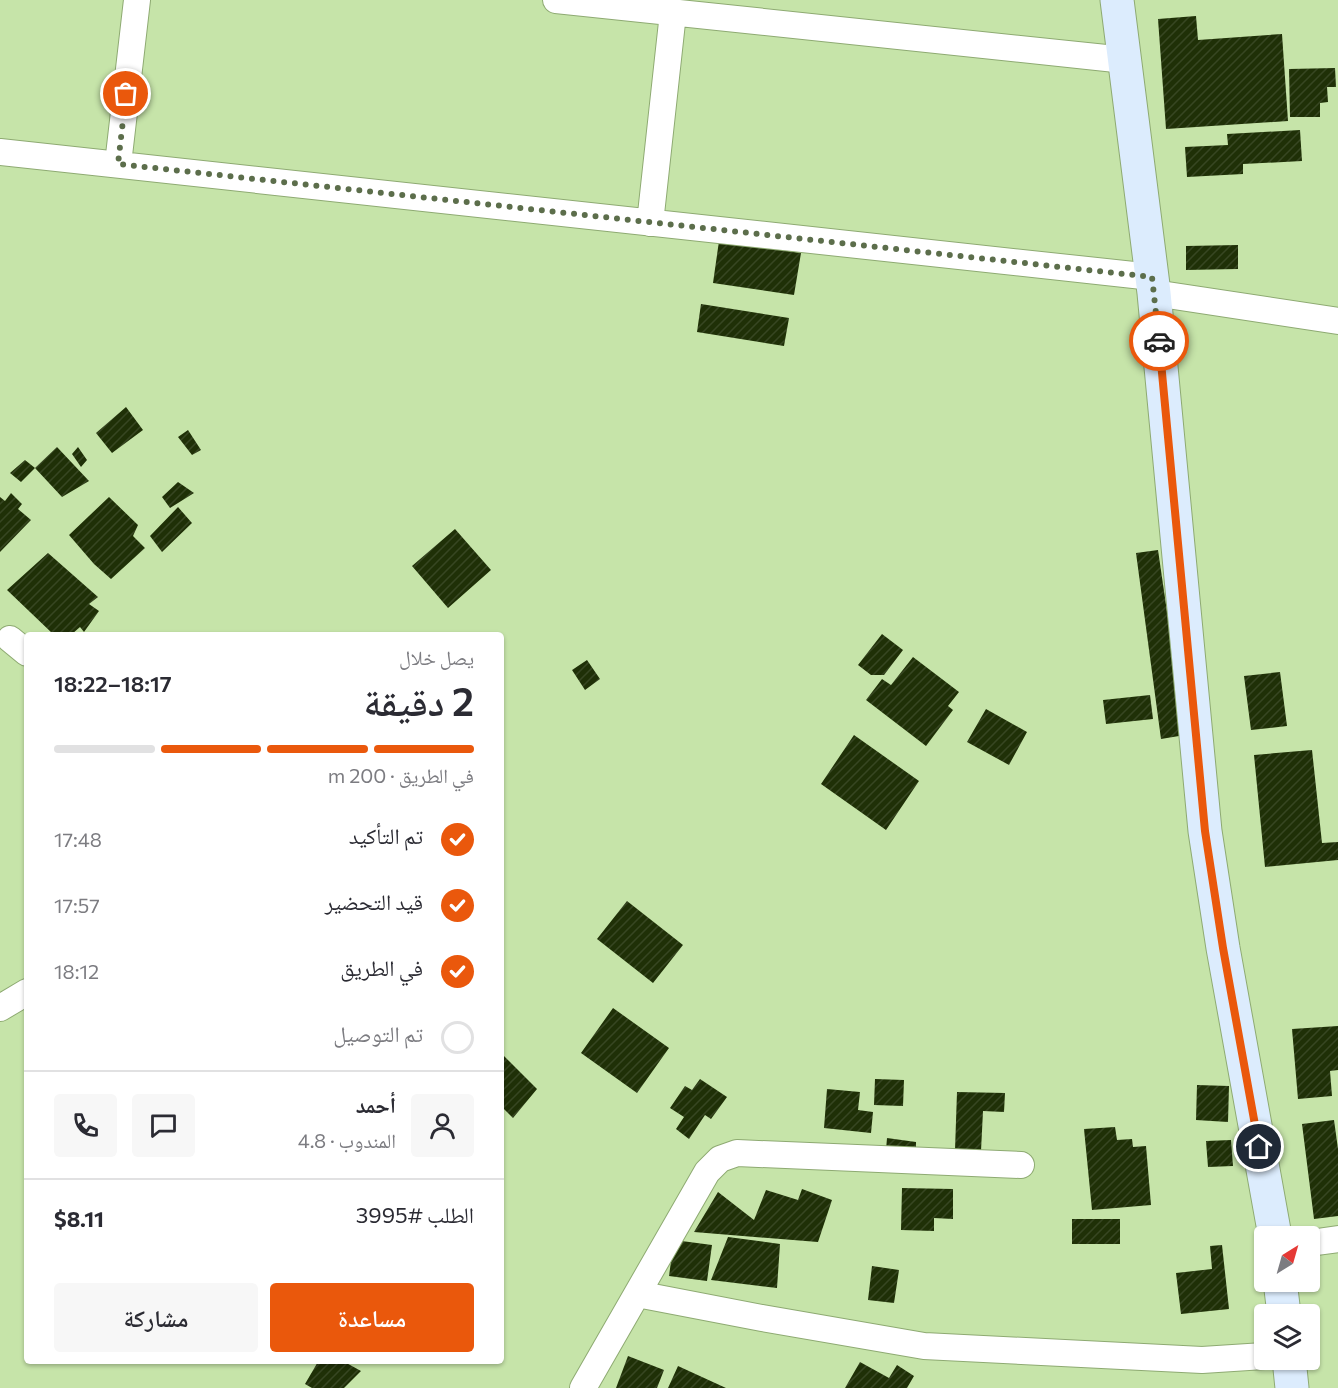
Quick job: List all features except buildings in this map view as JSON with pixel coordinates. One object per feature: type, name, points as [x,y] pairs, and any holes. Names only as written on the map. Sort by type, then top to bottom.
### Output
[{"type":"main road","points":[[1117,0],[1153,285],[1205,831],[1223,948],[1273,1226]]},
{"type":"main road","points":[[1290,1370],[1292,1388]]},
{"type":"street","points":[[118,164],[137,0]]},
{"type":"street","points":[[556,0],[1125,60]]},
{"type":"street","points":[[650,223],[673,12]]},
{"type":"street","points":[[0,152],[650,223],[1153,285],[1338,321]]},
{"type":"street","points":[[0,1008],[24,994]]},
{"type":"street","points":[[584,1388],[707,1172],[720,1159],[737,1153],[1022,1165]]},
{"type":"street","points":[[1320,1242],[1338,1239]]},
{"type":"street","points":[[637,1294],[924,1346],[1202,1360],[1254,1357]]},
{"type":"way so far","points":[[126,94],[118,164],[1152,277],[1159,341]]},
{"type":"route","points":[[1159,341],[1205,831],[1223,948],[1259,1147]]}]
